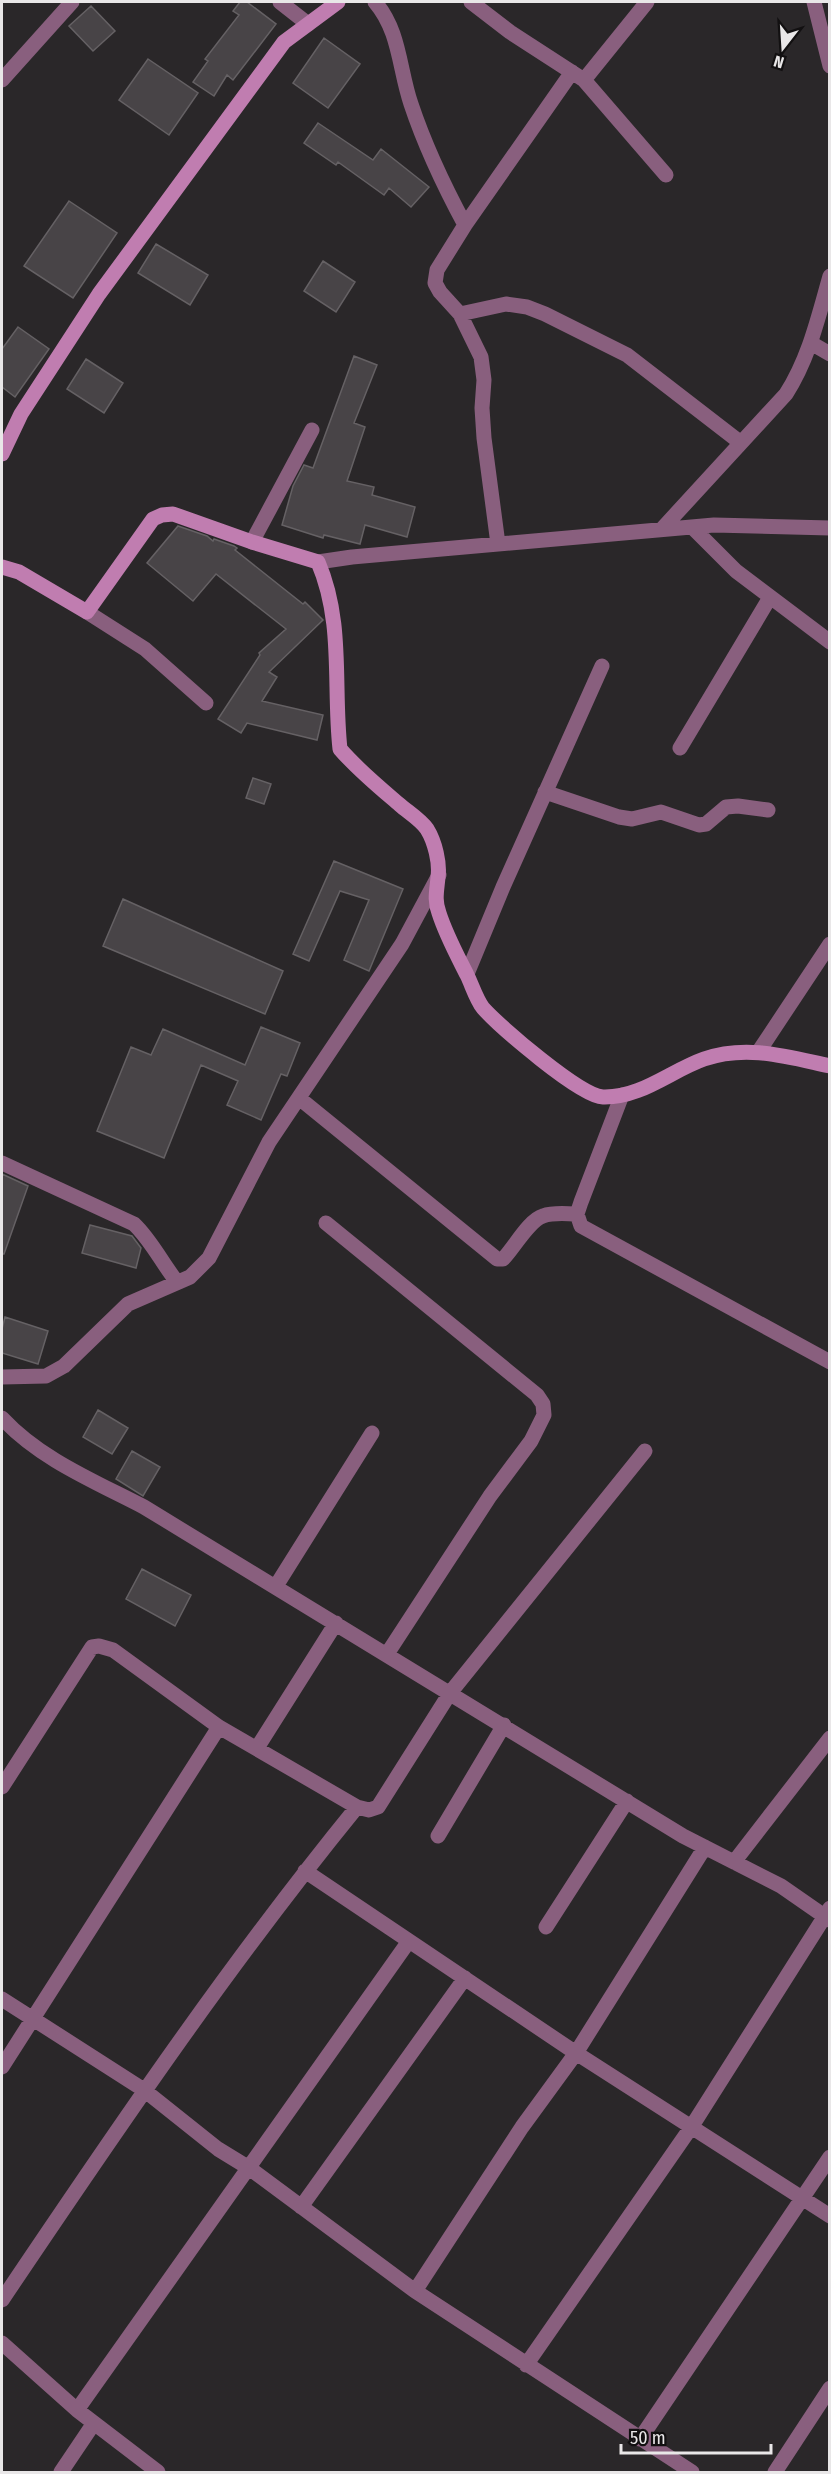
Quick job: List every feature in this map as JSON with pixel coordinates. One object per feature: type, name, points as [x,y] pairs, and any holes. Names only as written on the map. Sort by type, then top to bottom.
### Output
[{"type":"main road","points":[[2,454],[21,414],[99,294],[284,42],[338,2]]},
{"type":"main road","points":[[2,567],[18,572],[87,612],[153,519],[162,515],[174,514],[252,542],[318,562],[328,585],[337,648],[340,750],[359,771],[427,828],[436,854],[439,875],[435,896],[438,912],[482,1006],[515,1039],[583,1090],[600,1097],[622,1095],[650,1086],[707,1058],[759,1051],[830,1066]]},
{"type":"street","points":[[2,80],[72,2]]},
{"type":"street","points":[[280,2],[308,24]]},
{"type":"street","points":[[375,2],[388,21],[398,46],[402,76],[411,105],[438,172],[465,225]]},
{"type":"street","points":[[471,2],[510,32],[578,76],[666,175]]},
{"type":"street","points":[[498,544],[484,438],[482,408],[484,380],[481,357],[460,314],[435,283],[437,270],[465,225],[578,76],[647,2]]},
{"type":"street","points":[[814,2],[830,66]]},
{"type":"street","points":[[661,530],[786,394],[800,372],[830,276]]},
{"type":"street","points":[[460,314],[506,304],[527,307],[545,314],[627,355],[741,444]]},
{"type":"street","points":[[810,343],[830,354]]},
{"type":"street","points":[[252,542],[312,429]]},
{"type":"street","points":[[318,562],[352,557],[714,525],[830,528]]},
{"type":"street","points":[[692,527],[736,571],[830,642]]},
{"type":"street","points":[[680,748],[770,598]]},
{"type":"street","points":[[87,612],[145,648],[206,703]]},
{"type":"street","points":[[467,974],[602,666]]},
{"type":"street","points":[[545,792],[619,817],[632,819],[661,812],[699,825],[706,825],[726,807],[738,806],[768,810]]},
{"type":"street","points":[[2,1377],[46,1376],[64,1366],[128,1304],[190,1277],[209,1258],[269,1142],[402,944],[439,875]]},
{"type":"street","points":[[759,1051],[830,944]]},
{"type":"street","points":[[622,1095],[577,1214],[581,1226],[830,1362]]},
{"type":"street","points":[[299,1098],[497,1258],[503,1259],[540,1216],[577,1214]]},
{"type":"street","points":[[2,1163],[134,1224],[145,1235],[157,1256],[177,1282]]},
{"type":"street","points":[[326,1223],[537,1395],[543,1404],[544,1414],[531,1440],[490,1496],[387,1654]]},
{"type":"street","points":[[2,1418],[17,1435],[64,1466],[144,1507],[627,1801],[705,1847],[781,1886],[827,1915],[692,2126],[526,2365]]},
{"type":"street","points":[[276,1586],[372,1433]]},
{"type":"street","points":[[2,1787],[92,1647],[99,1646],[112,1650],[219,1727],[357,1807],[369,1810],[378,1807],[450,1693],[645,1451]]},
{"type":"street","points":[[257,1748],[336,1623]]},
{"type":"street","points":[[438,1836],[504,1725]]},
{"type":"street","points":[[2,2067],[219,1727]]},
{"type":"street","points":[[734,1862],[830,1738]]},
{"type":"street","points":[[546,1927],[627,1801]]},
{"type":"street","points":[[2,2300],[144,2090],[305,1870],[357,1807]]},
{"type":"street","points":[[415,2291],[522,2127],[576,2053],[705,1847]]},
{"type":"street","points":[[305,1870],[576,2053],[830,2216]]},
{"type":"street","points":[[77,2410],[410,1941]]},
{"type":"street","points":[[301,2207],[465,1978]]},
{"type":"street","points":[[2,1999],[144,2090],[218,2149],[249,2168],[415,2291],[692,2472]]},
{"type":"street","points":[[640,2439],[830,2157]]},
{"type":"street","points":[[2,2343],[77,2410],[158,2472]]},
{"type":"street","points":[[775,2472],[830,2388]]},
{"type":"street","points":[[61,2472],[94,2423]]},
{"type":"building","points":[[240,2],[247,2],[276,24],[233,80],[227,75],[214,96],[193,82],[208,61],[205,59],[239,15],[233,11]]},
{"type":"building","points":[[91,6],[115,31],[93,51],[69,26]]},
{"type":"building","points":[[324,38],[360,64],[328,108],[293,83]]},
{"type":"building","points":[[148,59],[198,93],[169,135],[119,100]]},
{"type":"building","points":[[318,123],[373,160],[381,149],[429,187],[411,207],[389,188],[384,195],[338,162],[336,165],[304,143]]},
{"type":"building","points":[[69,201],[117,233],[73,298],[24,266]]},
{"type":"building","points":[[156,244],[208,275],[190,305],[138,273]]},
{"type":"building","points":[[323,261],[355,282],[336,312],[304,291]]},
{"type":"building","points":[[18,327],[49,349],[15,397],[2,387],[2,349]]},
{"type":"building","points":[[354,356],[377,365],[354,423],[365,427],[347,481],[374,487],[372,495],[415,507],[407,537],[365,525],[360,544],[324,535],[323,538],[282,525],[293,486],[304,465],[313,468]]},
{"type":"building","points":[[86,359],[123,383],[104,413],[67,389]]},
{"type":"building","points":[[178,526],[207,536],[213,541],[214,539],[234,546],[237,548],[235,550],[303,604],[305,602],[323,620],[269,672],[277,677],[262,701],[323,715],[317,740],[247,723],[241,733],[218,719],[260,655],[259,653],[286,629],[216,574],[193,601],[147,563]]},
{"type":"building","points":[[253,778],[271,784],[264,804],[246,798]]},
{"type":"building","points":[[334,861],[403,889],[369,971],[344,960],[369,900],[340,891],[309,961],[293,954]]},
{"type":"building","points":[[123,899],[283,971],[265,1014],[103,946]]},
{"type":"building","points":[[261,1027],[300,1043],[287,1076],[281,1074],[261,1120],[227,1105],[238,1081],[201,1065],[164,1158],[97,1131],[131,1047],[151,1055],[163,1029],[245,1065]]},
{"type":"building","points":[[2,1174],[28,1186],[4,1254],[2,1254]]},
{"type":"building","points":[[90,1225],[132,1236],[141,1248],[136,1268],[82,1253]]},
{"type":"building","points":[[5,1317],[48,1331],[38,1364],[2,1353],[2,1329]]},
{"type":"building","points":[[98,1410],[128,1428],[112,1454],[83,1437]]},
{"type":"building","points":[[132,1451],[160,1467],[143,1496],[116,1479]]},
{"type":"building","points":[[142,1569],[191,1595],[175,1626],[126,1599]]}]
